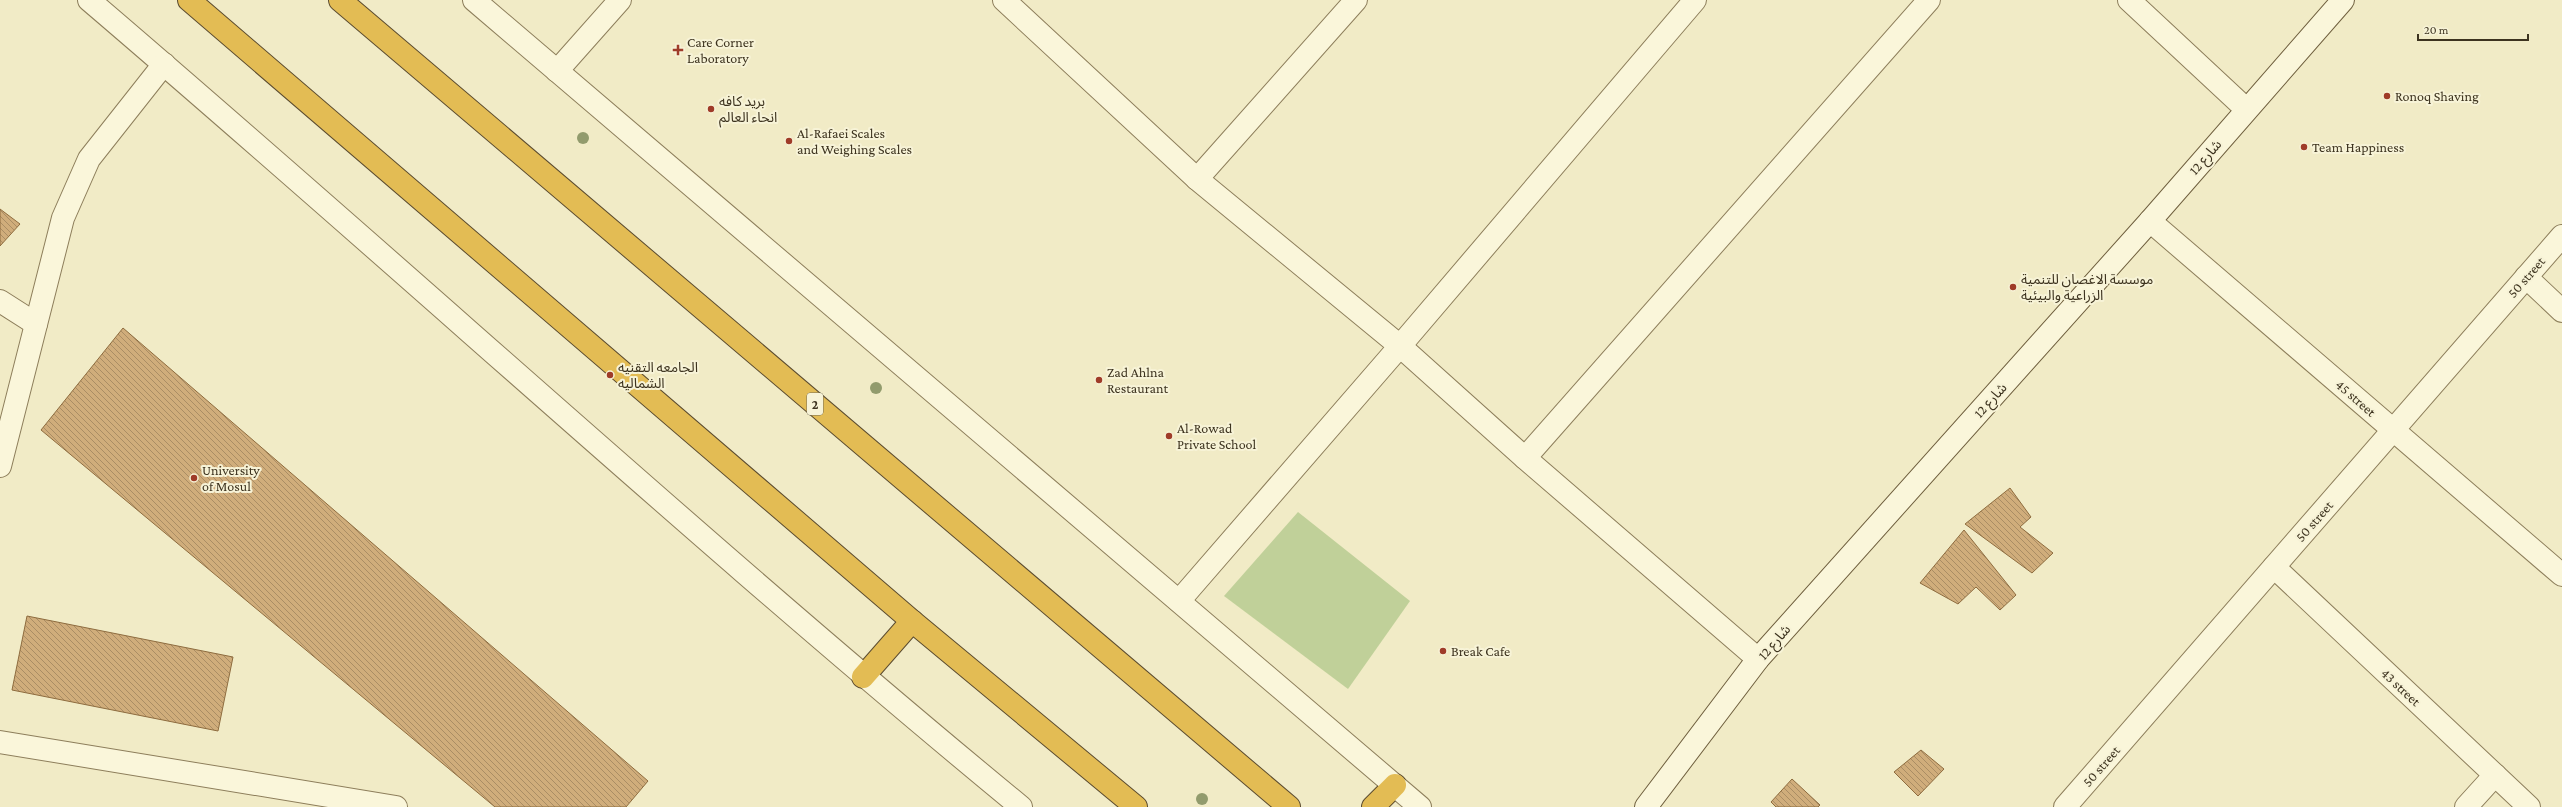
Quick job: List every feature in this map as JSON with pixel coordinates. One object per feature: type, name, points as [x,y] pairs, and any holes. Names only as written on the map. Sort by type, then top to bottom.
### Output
[{"type":"highway","points":[[189,0],[912,621],[1136,807]]},
{"type":"highway","name":"2","points":[[340,0],[1289,807]]},
{"type":"highway","points":[[863,677],[912,621]]},
{"type":"highway","points":[[1373,807],[1395,785]]},
{"type":"street","points":[[89,0],[254,140],[863,677],[1021,807]]},
{"type":"street","points":[[474,0],[1420,807]]},
{"type":"street","points":[[557,71],[620,0]]},
{"type":"street","points":[[1004,0],[1197,179],[1400,346],[1525,458],[1758,659]]},
{"type":"street","points":[[1197,179],[1356,0]]},
{"type":"street","points":[[1179,601],[1400,346],[1695,0]]},
{"type":"street","points":[[1525,458],[1929,0]]},
{"type":"street","points":[[2128,0],[2246,110]]},
{"type":"street","name":"شارع 12","points":[[1646,807],[1758,659],[2150,221],[2343,0]]},
{"type":"street","points":[[0,466],[4,434],[36,324],[63,218],[89,159],[164,64]]},
{"type":"street","name":"45 street","points":[[2150,221],[2562,575]]},
{"type":"street","name":"50 street","points":[[2065,807],[2562,236]]},
{"type":"street","points":[[2526,277],[2562,311]]},
{"type":"street","points":[[0,301],[36,324]]},
{"type":"street","name":"43 street","points":[[2274,567],[2529,807]]},
{"type":"street","points":[[0,742],[396,807]]},
{"type":"street","points":[[2466,807],[2495,775]]},
{"type":"green space","points":[[1298,512],[1410,601],[1348,689],[1224,596]]},
{"type":"building","points":[[0,209],[20,224],[0,246]]},
{"type":"building","points":[[123,328],[648,781],[626,807],[495,807],[41,430]]},
{"type":"building","points":[[2010,488],[2031,517],[2020,527],[2053,553],[2032,573],[1965,524]]},
{"type":"building","points":[[1964,530],[2016,595],[2000,610],[1976,587],[1958,604],[1920,583]]},
{"type":"building","points":[[27,616],[233,657],[218,731],[12,690]]},
{"type":"building","points":[[1921,750],[1944,769],[1918,796],[1894,772]]},
{"type":"building","points":[[1792,779],[1820,805],[1818,807],[1776,807],[1771,802]]},
{"type":"place","name":"Care Corner Laboratory","points":[[678,50]]},
{"type":"place","name":"Ronoq Shaving","points":[[2387,96]]},
{"type":"place","name":"بريد كافه انحاء العالم","points":[[711,109]]},
{"type":"place","name":"Al-Rafaei Scales and Weighing Scales","points":[[789,141]]},
{"type":"place","name":"Team Happiness","points":[[2304,147]]},
{"type":"place","name":"موسسة الاغصان للتنمية الزراعية والبيئية","points":[[2013,287]]},
{"type":"place","name":"الجامعه التقنيه الشماليه","points":[[610,375]]},
{"type":"place","name":"Zad Ahlna Restaurant","points":[[1099,380]]},
{"type":"place","name":"Al-Rowad Private School","points":[[1169,436]]},
{"type":"place","name":"University of Mosul","points":[[194,478]]},
{"type":"place","name":"Break Cafe","points":[[1443,651]]}]
